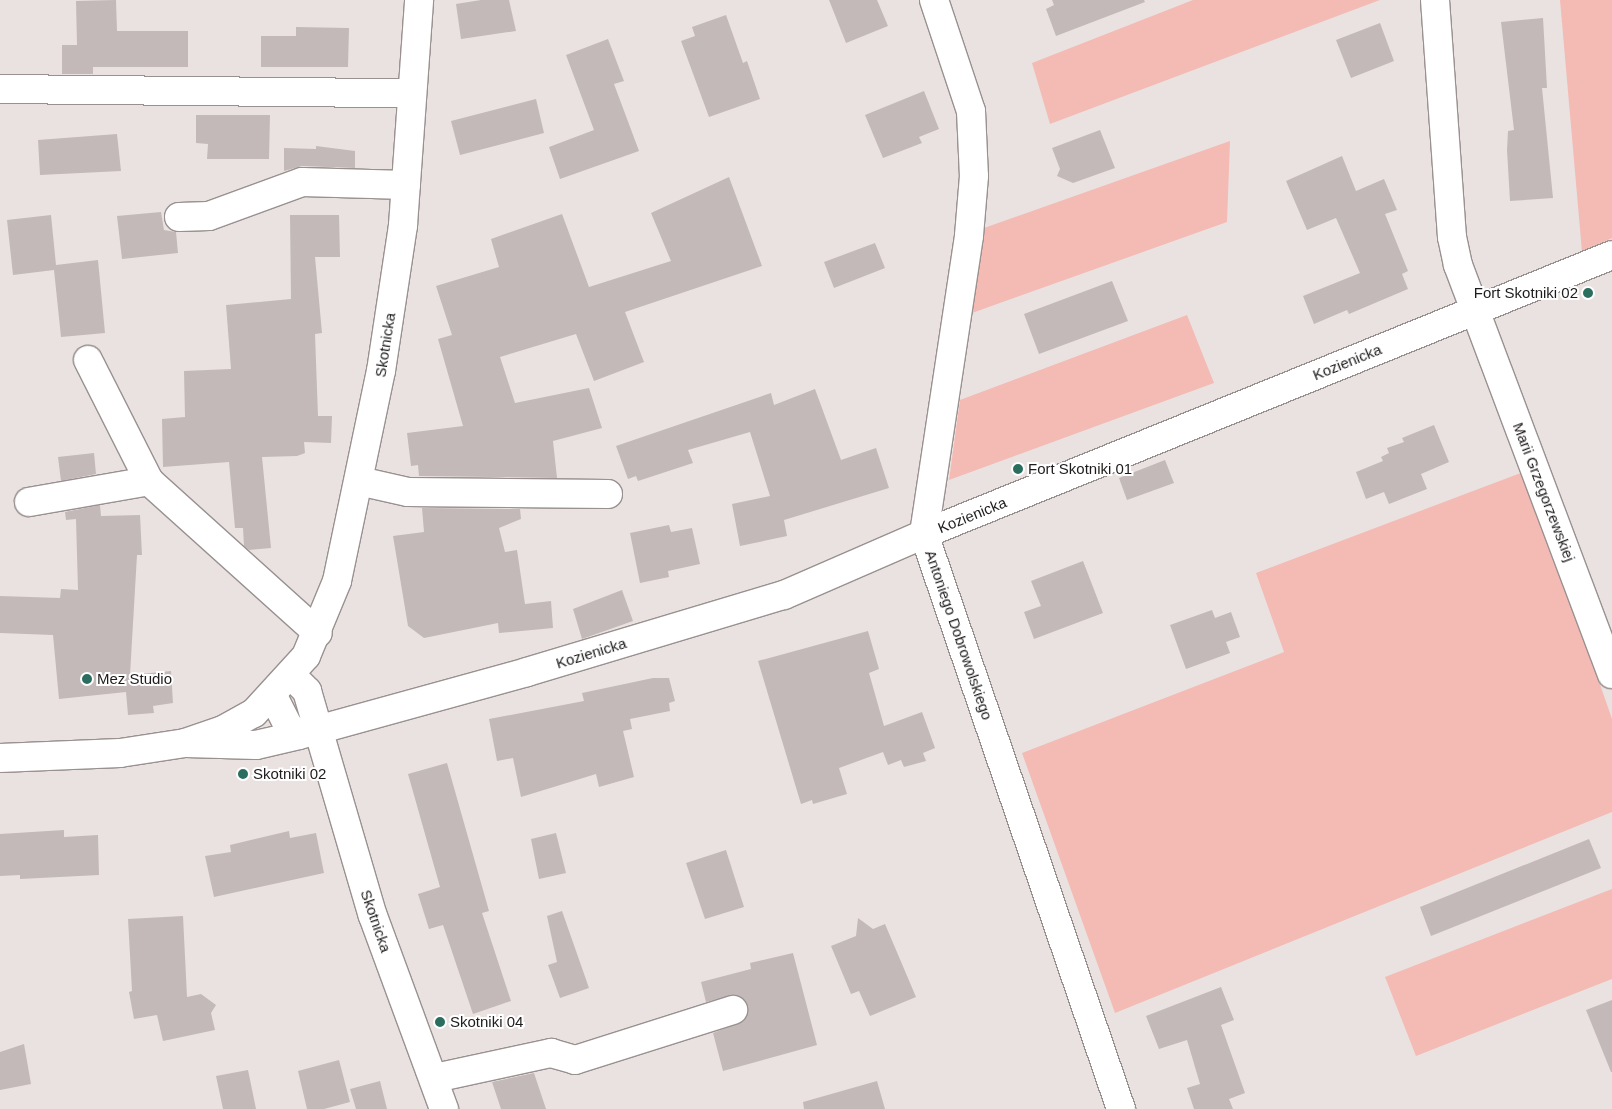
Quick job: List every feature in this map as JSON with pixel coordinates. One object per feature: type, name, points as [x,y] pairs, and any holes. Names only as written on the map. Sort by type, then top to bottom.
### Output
[{"type":"street","name":"Skotnicka","points":[[185,743],[246,717],[273,696],[291,675],[318,633],[337,581],[381,371],[406,185],[419,0]]},
{"type":"street","name":"Antoniego Dobrowolskiego","points":[[934,0],[971,111],[974,176],[969,236],[924,534],[1121,1109]]},
{"type":"street","name":"Marii Grzegorzewskiej","points":[[1435,0],[1452,236],[1458,265],[1607,643],[1612,674]]},
{"type":"street","points":[[0,89],[412,93]]},
{"type":"street","points":[[179,217],[209,216],[302,182],[406,185]]},
{"type":"street","name":"Kozienicka","points":[[308,733],[784,595],[924,534],[1612,255]]},
{"type":"street","points":[[88,360],[149,481],[318,633]]},
{"type":"street","points":[[29,502],[149,481]]},
{"type":"street","points":[[359,481],[408,492],[608,494]]},
{"type":"street","name":"Skotnicka","points":[[291,675],[307,691],[308,733],[373,916],[435,1078],[444,1109]]},
{"type":"street","name":"Skotnicka","points":[[273,696],[288,726],[308,733]]},
{"type":"street","points":[[0,758],[120,753],[185,743],[256,745],[308,733]]},
{"type":"street","points":[[435,1078],[551,1053],[576,1060],[733,1010]]},
{"type":"shaded area","points":[[1193,0],[1380,0],[1050,124],[1032,63]]},
{"type":"shaded area","points":[[1560,0],[1612,0],[1612,238],[1582,252]]},
{"type":"shaded area","points":[[1230,141],[1227,222],[972,313],[981,229]]},
{"type":"shaded area","points":[[1187,315],[1214,383],[949,480],[960,400]]},
{"type":"shaded area","points":[[1526,471],[1612,719],[1612,812],[1115,1013],[1022,753],[1284,652],[1256,573]]},
{"type":"shaded area","points":[[1612,889],[1612,979],[1416,1056],[1385,977]]},
{"type":"building","points":[[116,0],[117,31],[188,31],[188,67],[93,67],[93,74],[62,74],[62,45],[77,45],[76,1]]},
{"type":"building","points":[[481,0],[509,0],[516,31],[461,39],[456,4]]},
{"type":"building","points":[[829,0],[877,0],[888,26],[846,43]]},
{"type":"building","points":[[1052,0],[1144,0],[1145,2],[1056,36],[1046,9],[1054,5]]},
{"type":"building","points":[[726,15],[743,63],[747,61],[760,99],[709,117],[681,41],[695,36],[692,27]]},
{"type":"building","points":[[1543,18],[1547,88],[1542,88],[1553,198],[1510,201],[1507,150],[1508,131],[1514,130],[1501,22]]},
{"type":"building","points":[[1380,23],[1394,61],[1351,78],[1336,40]]},
{"type":"building","points":[[296,27],[349,28],[348,67],[261,67],[261,36],[296,36]]},
{"type":"building","points":[[608,39],[624,81],[614,84],[639,151],[560,179],[549,147],[594,130],[566,55]]},
{"type":"building","points":[[924,91],[939,129],[919,137],[922,143],[883,158],[865,115]]},
{"type":"building","points":[[536,99],[544,133],[460,155],[451,121]]},
{"type":"building","points":[[196,115],[270,115],[269,159],[207,159],[208,144],[196,143]]},
{"type":"building","points":[[1100,130],[1115,168],[1073,183],[1057,176],[1060,169],[1052,148]]},
{"type":"building","points":[[117,134],[121,171],[40,175],[38,140]]},
{"type":"building","points":[[316,146],[355,151],[355,168],[302,166],[284,171],[284,148],[316,149]]},
{"type":"building","points":[[1342,156],[1356,191],[1384,179],[1397,210],[1385,214],[1408,271],[1402,274],[1408,289],[1349,314],[1347,310],[1314,324],[1303,296],[1360,273],[1336,218],[1307,230],[1286,181]]},
{"type":"building","points":[[729,177],[762,266],[625,312],[644,362],[594,381],[576,334],[500,357],[515,403],[589,388],[602,428],[553,441],[557,478],[419,476],[418,465],[411,466],[407,433],[463,426],[438,339],[452,335],[436,286],[499,267],[491,239],[562,214],[589,287],[671,261],[651,213]]},
{"type":"building","points":[[161,212],[164,230],[176,232],[178,253],[122,259],[117,216]]},
{"type":"building","points":[[51,215],[56,265],[98,260],[105,333],[61,337],[54,270],[13,275],[7,220]]},
{"type":"building","points":[[290,215],[339,215],[340,257],[315,257],[322,333],[315,334],[318,416],[332,416],[331,443],[304,442],[305,453],[297,456],[262,457],[271,548],[249,550],[244,546],[243,528],[235,528],[229,462],[163,467],[162,419],[185,417],[184,371],[231,369],[226,305],[291,299]]},
{"type":"building","points":[[875,243],[885,268],[834,288],[824,262]]},
{"type":"building","points":[[1112,281],[1128,321],[1039,354],[1024,314]]},
{"type":"building","points":[[815,389],[841,460],[876,448],[889,488],[784,520],[787,536],[740,546],[732,504],[770,496],[750,432],[688,450],[693,463],[638,481],[636,476],[628,479],[616,446],[771,393],[774,405]]},
{"type":"building","points":[[1434,425],[1449,462],[1421,474],[1427,489],[1389,504],[1384,492],[1366,499],[1356,472],[1383,461],[1381,457],[1389,453],[1387,448],[1404,442],[1402,438]]},
{"type":"building","points":[[94,453],[96,474],[61,481],[58,457]]},
{"type":"building","points":[[1165,460],[1174,483],[1127,500],[1119,478]]},
{"type":"building","points":[[100,505],[101,516],[140,515],[142,555],[137,555],[130,675],[171,671],[173,703],[153,706],[154,713],[128,715],[126,692],[59,699],[53,635],[0,633],[0,596],[60,598],[61,589],[78,590],[76,519],[66,520],[65,512]]},
{"type":"building","points":[[422,508],[520,509],[521,519],[499,528],[505,552],[517,550],[525,604],[551,601],[553,628],[499,633],[498,623],[424,638],[408,626],[393,536],[424,532]]},
{"type":"building","points":[[669,525],[671,532],[692,528],[700,564],[668,571],[669,577],[640,583],[630,533]]},
{"type":"building","points":[[1083,561],[1103,613],[1034,639],[1024,612],[1041,606],[1031,581]]},
{"type":"building","points":[[622,590],[633,621],[582,639],[573,609]]},
{"type":"building","points":[[1212,610],[1215,618],[1231,612],[1240,637],[1226,642],[1230,653],[1186,669],[1170,625]]},
{"type":"building","points":[[868,631],[879,669],[869,673],[884,726],[922,712],[935,748],[923,753],[926,761],[904,767],[901,760],[888,765],[883,752],[839,768],[847,794],[813,804],[812,800],[801,804],[758,661]]},
{"type":"building","points":[[653,678],[669,678],[675,701],[669,703],[670,711],[630,719],[632,729],[623,731],[634,777],[599,787],[596,774],[521,797],[513,758],[497,761],[489,719],[584,701],[582,693]]},
{"type":"building","points":[[447,763],[489,911],[482,913],[511,1001],[473,1014],[443,925],[429,929],[418,894],[440,887],[408,774]]},
{"type":"building","points":[[64,830],[64,837],[98,835],[99,875],[20,879],[20,875],[0,876],[0,834]]},
{"type":"building","points":[[289,831],[290,838],[316,833],[324,873],[214,897],[205,856],[231,852],[230,845]]},
{"type":"building","points":[[556,833],[566,873],[539,879],[531,839]]},
{"type":"building","points":[[1589,839],[1601,868],[1431,936],[1420,907]]},
{"type":"building","points":[[726,850],[744,907],[705,919],[686,863]]},
{"type":"building","points":[[562,911],[589,988],[560,998],[548,965],[557,962],[547,916]]},
{"type":"building","points":[[183,916],[187,997],[201,994],[216,1005],[211,1013],[215,1030],[163,1041],[157,1015],[134,1019],[129,992],[132,991],[128,919]]},
{"type":"building","points":[[858,918],[873,929],[885,924],[916,997],[870,1016],[859,991],[851,994],[831,946],[856,936]]},
{"type":"building","points":[[793,953],[817,1045],[723,1071],[713,1033],[744,1021],[748,1006],[736,995],[706,1002],[701,982],[751,969],[750,963]]},
{"type":"building","points":[[1221,987],[1234,1020],[1221,1025],[1245,1093],[1229,1099],[1233,1109],[1194,1109],[1187,1088],[1200,1084],[1187,1040],[1159,1049],[1146,1016]]},
{"type":"building","points":[[1612,1000],[1612,1072],[1611,1072],[1586,1010]]},
{"type":"building","points":[[24,1044],[31,1084],[0,1090],[0,1052]]},
{"type":"building","points":[[339,1060],[350,1102],[324,1109],[307,1109],[298,1071]]},
{"type":"building","points":[[248,1070],[256,1109],[223,1109],[216,1076]]},
{"type":"building","points":[[534,1073],[546,1109],[501,1109],[492,1082]]},
{"type":"building","points":[[380,1081],[387,1109],[356,1109],[350,1089]]},
{"type":"building","points":[[877,1081],[885,1109],[804,1109],[803,1102]]},
{"type":"place","name":"Fort Skotniki 02","points":[[1588,293]]},
{"type":"place","name":"Fort Skotniki 01","points":[[1018,469]]},
{"type":"place","name":"Mez Studio","points":[[87,679]]},
{"type":"place","name":"Skotniki 02","points":[[243,774]]},
{"type":"place","name":"Skotniki 04","points":[[440,1022]]}]
